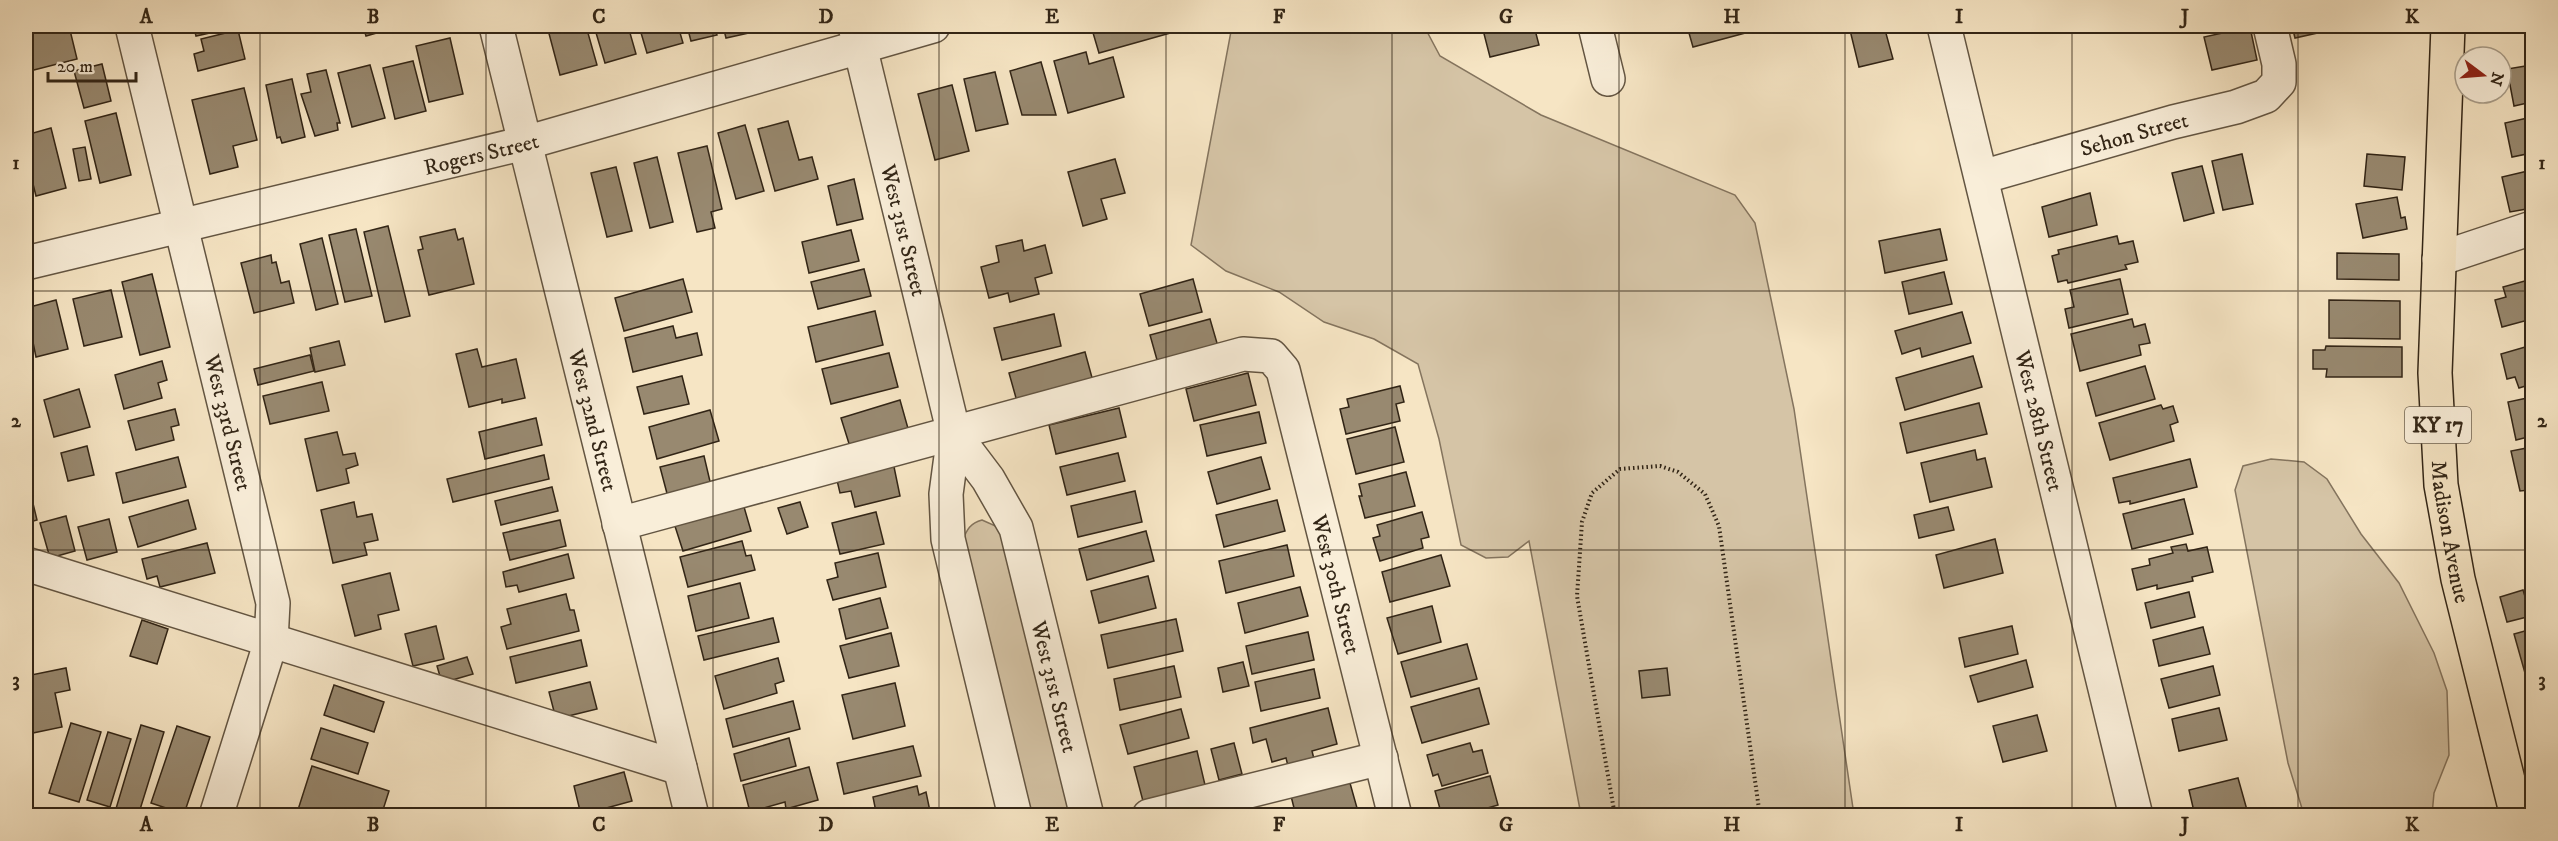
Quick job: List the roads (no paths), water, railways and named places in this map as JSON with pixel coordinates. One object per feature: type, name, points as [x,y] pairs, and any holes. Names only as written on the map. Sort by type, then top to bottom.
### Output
[{"type":"main road","name":"Madison Avenue","points":[[2448,26],[2435,373],[2441,484],[2458,579],[2517,816]]},
{"type":"street","name":"West 33rd Street","points":[[132,26],[273,603],[271,641],[216,816]]},
{"type":"street","name":"West 32nd Street","points":[[496,26],[692,816]]},
{"type":"street","name":"Rogers Street","points":[[26,263],[525,143],[858,35],[933,26]]},
{"type":"street","points":[[1594,26],[1608,79]]},
{"type":"street","name":"West 28th Street","points":[[1944,26],[2136,816]]},
{"type":"street","name":"Sehon Street","points":[[1982,177],[2173,122],[2236,107],[2266,96],[2279,82],[2279,64],[2270,26]]},
{"type":"street","name":"West 31st Street","points":[[858,35],[954,434],[946,494],[948,539],[1015,816]]},
{"type":"street","points":[[2439,259],[2532,228]]},
{"type":"street","name":"West 30th Street","points":[[954,434],[1243,354],[1271,356],[1283,370],[1395,816]]},
{"type":"street","name":"West 31st Street","points":[[954,434],[988,478],[1016,528],[1087,816]]},
{"type":"street","points":[[619,524],[954,434]]},
{"type":"street","points":[[26,564],[680,768]]},
{"type":"street","points":[[1149,816],[1381,758]]}]
